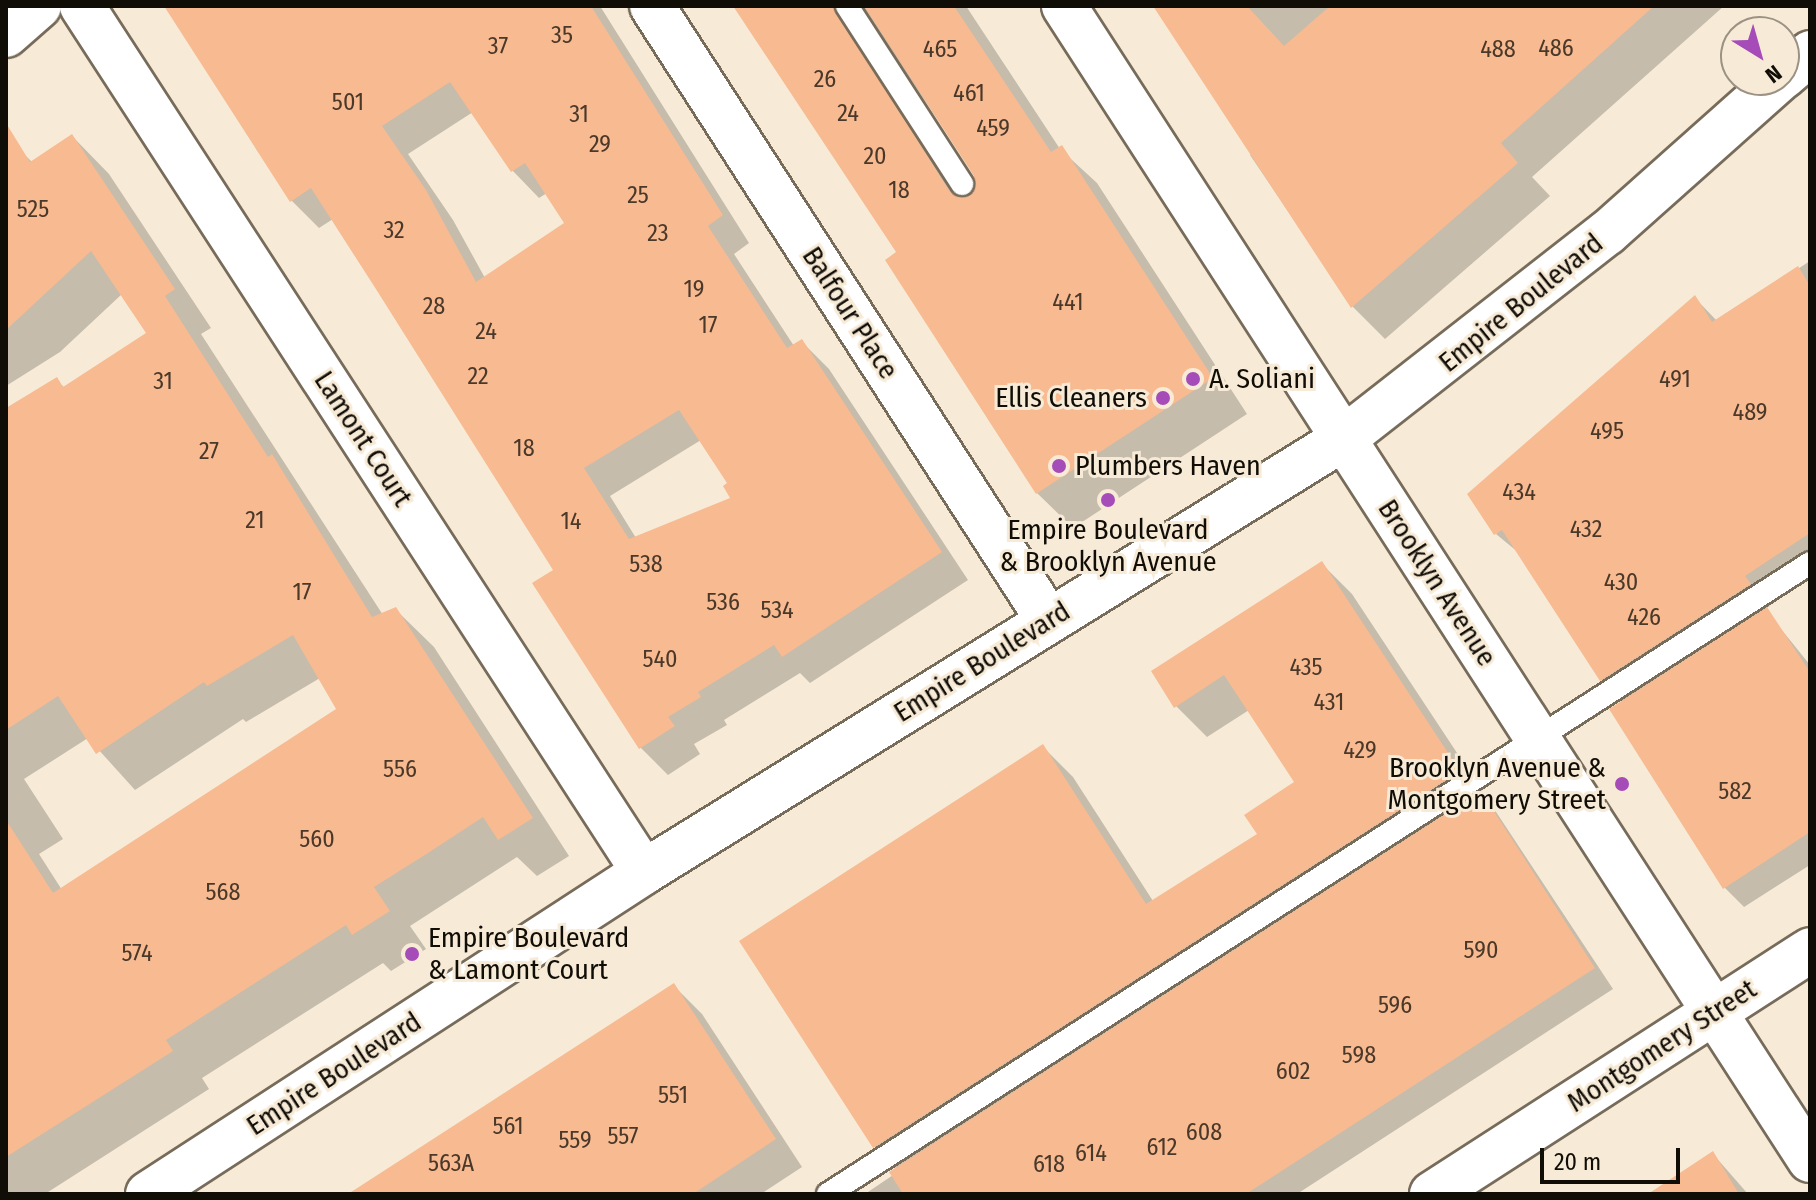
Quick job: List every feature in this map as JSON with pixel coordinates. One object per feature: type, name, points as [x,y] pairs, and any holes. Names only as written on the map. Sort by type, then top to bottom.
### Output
[{"type":"street","points":[[6,35],[39,6]]},
{"type":"street","name":"Lamont Court","points":[[82,6],[644,872]]},
{"type":"street","name":"Balfour Place","points":[[652,6],[1049,621]]},
{"type":"street","name":"Brooklyn Avenue","points":[[1064,6],[1810,1160]]},
{"type":"street","name":"Empire Boulevard","points":[[148,1194],[644,872],[1343,439],[1607,233],[1761,96]]},
{"type":"street","name":"Montgomery Street","points":[[1432,1194],[1810,950]]},
{"type":"lane","points":[[847,6],[962,184]]},
{"type":"lane","points":[[828,1194],[1810,563]]},
{"type":"building","points":[[164,6],[591,6],[723,215],[708,226],[787,348],[802,339],[942,552],[782,657],[774,645],[698,692],[701,697],[668,717],[675,726],[639,749],[532,583],[553,570],[374,286],[311,188],[290,202]],"holes":[[[450,82],[511,172],[525,163],[564,223],[476,282],[426,190],[382,126]],[[679,410],[727,483],[723,486],[730,498],[629,539],[584,468]]]},
{"type":"building","points":[[733,6],[833,6],[950,192],[962,198],[974,191],[974,176],[864,6],[954,6],[1051,152],[1062,145],[1213,378],[1036,494],[885,260],[896,252]]},
{"type":"building","points":[[1153,6],[1247,6],[1284,46],[1330,6],[1654,6],[1501,143],[1518,163],[1351,308]]},
{"type":"building","points":[[6,123],[30,162],[72,134],[175,289],[165,296],[268,457],[272,454],[372,617],[396,607],[533,818],[498,840],[483,817],[374,887],[390,911],[352,935],[346,925],[166,1040],[173,1051],[6,1157],[6,820],[53,893],[336,709],[293,635],[207,686],[204,682],[96,754],[58,696],[6,730],[6,408],[57,377],[63,387],[146,333],[91,251],[6,330]]},
{"type":"building","points":[[1798,266],[1810,286],[1810,533],[1745,576],[1751,584],[1600,681],[1502,530],[1494,535],[1467,494],[1695,295],[1712,322]]},
{"type":"building","points":[[1322,561],[1460,771],[873,1148],[739,941],[1043,744],[1146,904],[1257,834],[1244,815],[1294,782],[1224,675],[1174,708],[1151,671]]},
{"type":"building","points":[[1767,607],[1810,672],[1810,832],[1723,889],[1609,709]]},
{"type":"building","points":[[1481,791],[1595,968],[1246,1194],[903,1194],[889,1172]]},
{"type":"building","points":[[674,983],[776,1139],[693,1194],[348,1194]]},
{"type":"building","points":[[1713,1151],[1739,1194],[1648,1194]]},
{"type":"place","name":"A. Soliani","points":[[1193,379]]},
{"type":"place","name":"Ellis Cleaners","points":[[1163,398]]},
{"type":"place","name":"Plumbers Haven","points":[[1059,466]]},
{"type":"place","name":"Empire Boulevard & Brooklyn Avenue","points":[[1108,500]]},
{"type":"place","name":"Brooklyn Avenue & Montgomery Street","points":[[1622,784]]},
{"type":"place","name":"Empire Boulevard & Lamont Court","points":[[412,954]]}]
